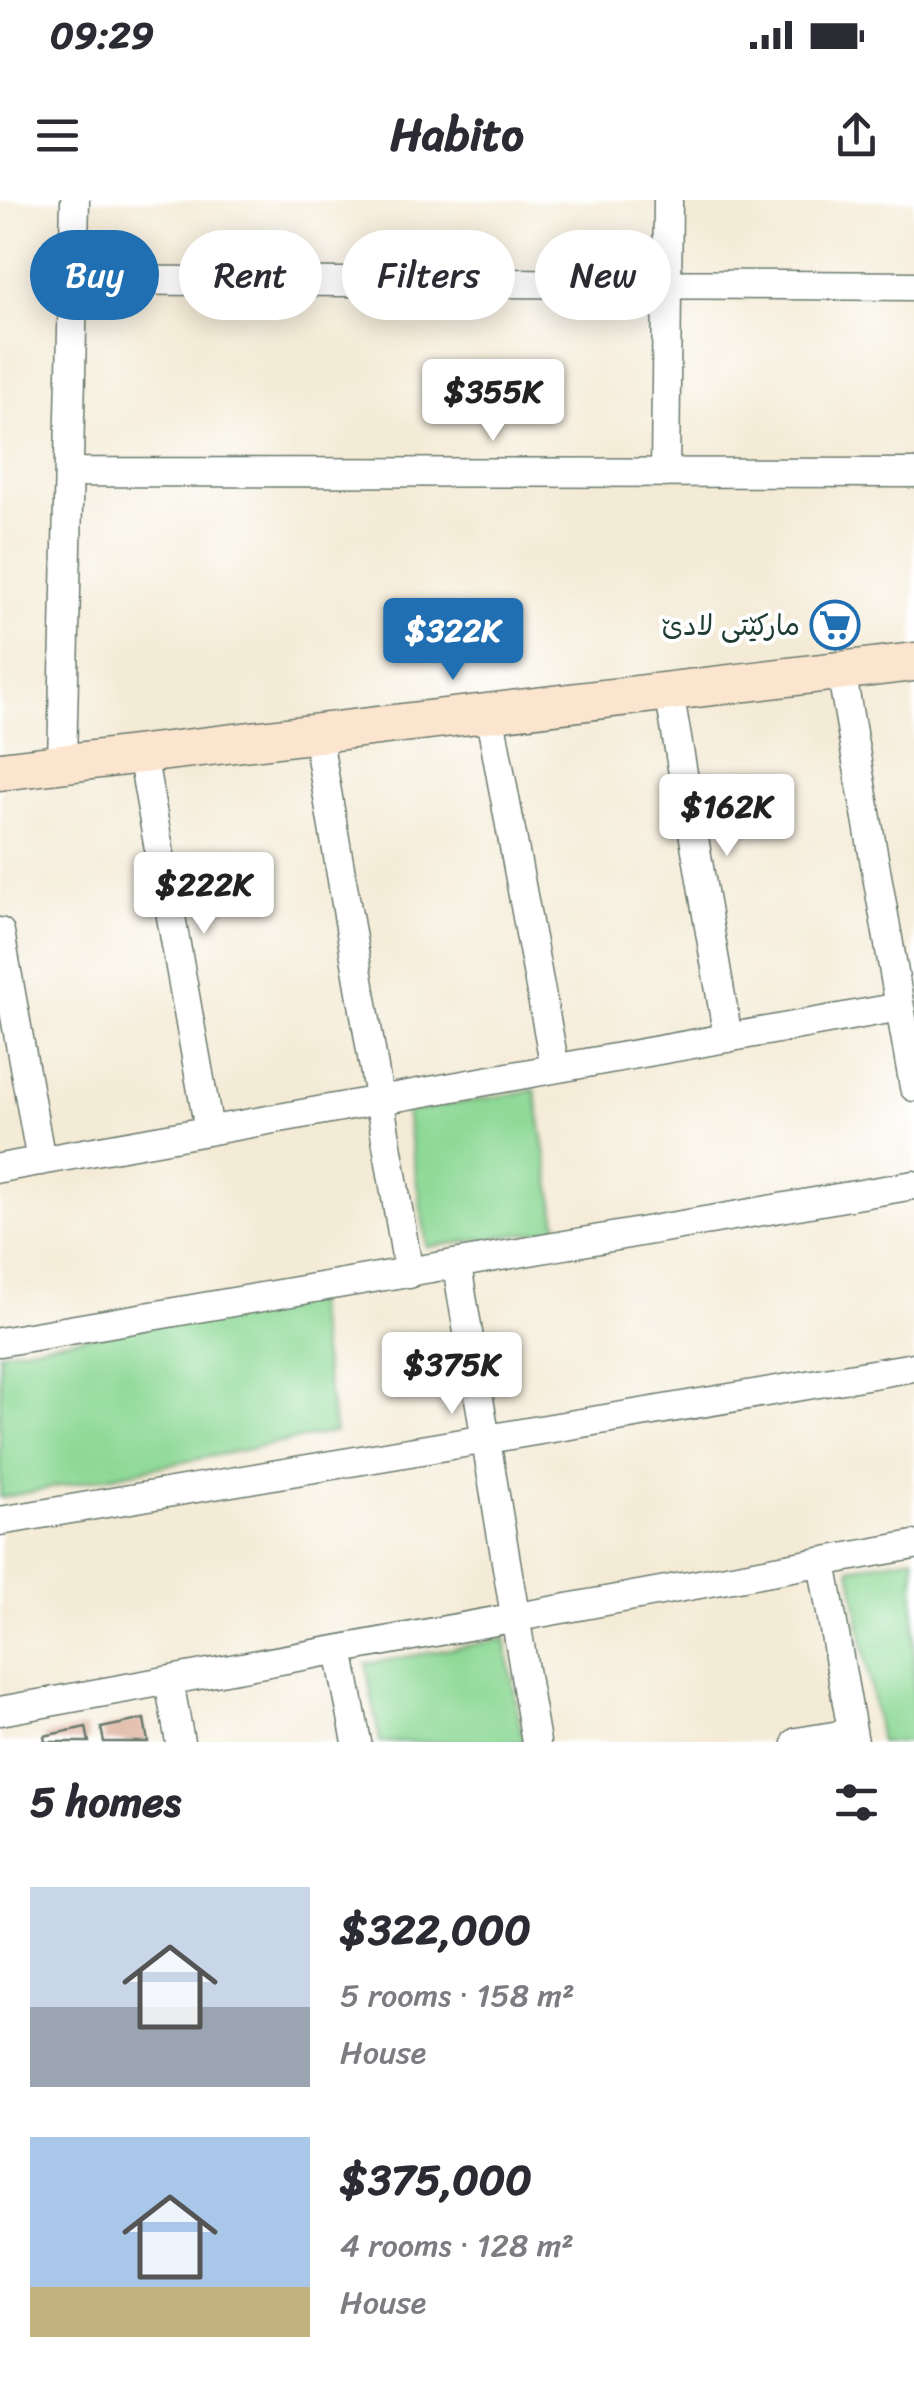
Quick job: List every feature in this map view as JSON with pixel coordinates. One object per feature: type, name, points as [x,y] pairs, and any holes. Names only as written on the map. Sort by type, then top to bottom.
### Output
[{"type":"street","points":[[75,200],[75,230]]},
{"type":"street","points":[[667,230],[668,200]]},
{"type":"street","points":[[159,280],[535,282]]},
{"type":"street","points":[[671,282],[914,286]]},
{"type":"street","points":[[62,763],[73,320]]},
{"type":"street","points":[[665,473],[666,320]]},
{"type":"street","points":[[71,472],[914,473]]},
{"type":"street","points":[[0,770],[914,662]]},
{"type":"street","points":[[841,670],[914,1087]]},
{"type":"street","points":[[669,691],[728,1038]]},
{"type":"street","points":[[489,712],[555,1068]]},
{"type":"street","points":[[317,733],[409,1274]]},
{"type":"street","points":[[142,754],[209,1130]]},
{"type":"street","points":[[0,932],[4,980],[42,1161]]},
{"type":"street","points":[[0,1168],[900,1007]]},
{"type":"street","points":[[0,1342],[914,1185]]},
{"type":"street","points":[[457,1266],[536,1742]]},
{"type":"street","points":[[0,1520],[914,1367]]},
{"type":"street","points":[[0,1711],[914,1545]]},
{"type":"street","points":[[796,1742],[853,1737],[822,1562]]},
{"type":"street","points":[[339,1650],[357,1742]]},
{"type":"street","points":[[169,1680],[180,1742]]},
{"type":"green space","points":[[535,1090],[558,1229],[427,1247],[406,1112]]},
{"type":"green space","points":[[313,1297],[335,1432],[0,1498],[0,1352]]},
{"type":"green space","points":[[914,1557],[914,1742],[880,1742],[850,1568]]},
{"type":"green space","points":[[505,1639],[523,1742],[380,1742],[366,1664]]},
{"type":"building","points":[[144,1719],[148,1742],[104,1742],[101,1728]]},
{"type":"building","points":[[86,1727],[89,1742],[45,1742],[44,1736]]},
{"type":"place","name":"ماركێتی لادێ","points":[[835,625]]}]
